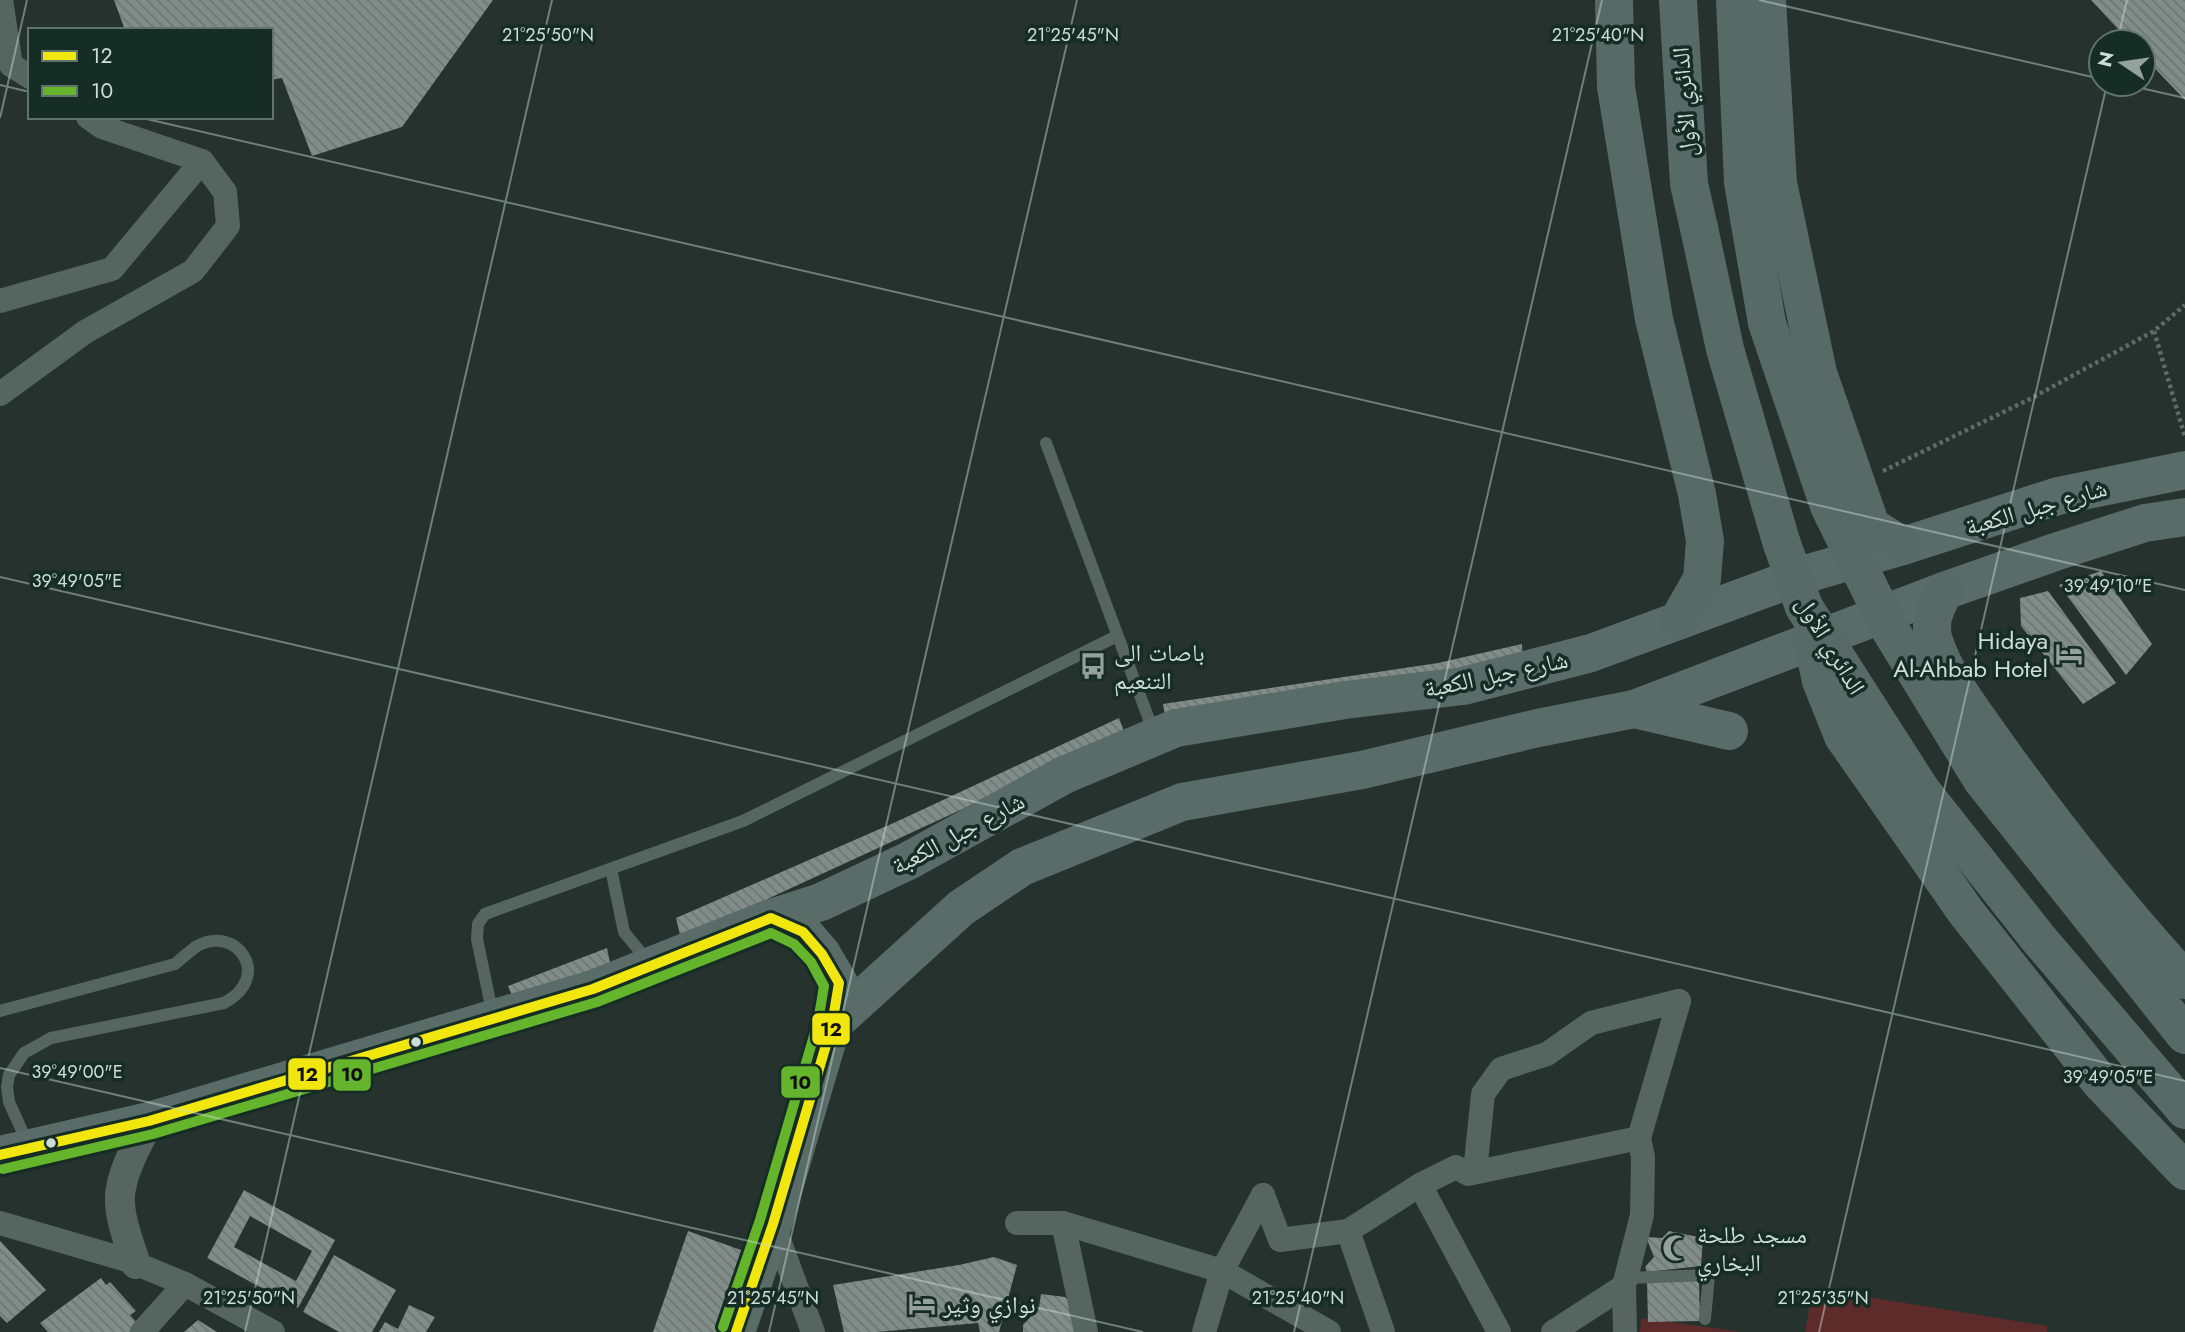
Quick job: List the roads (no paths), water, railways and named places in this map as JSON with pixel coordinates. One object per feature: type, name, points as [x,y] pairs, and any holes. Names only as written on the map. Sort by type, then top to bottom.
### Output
[{"type":"highway","points":[[1614,0],[1616,87],[1654,318],[1698,494],[1706,541],[1702,579],[1678,621]]},
{"type":"highway","name":"الدائري الأول","points":[[1678,0],[1689,184],[1725,349],[1781,541],[1804,607],[1921,790],[2038,938],[2185,1110]]},
{"type":"highway","points":[[1735,0],[1743,182],[1767,323],[1829,506],[1889,628],[1982,780],[2185,1035]]},
{"type":"highway","points":[[1767,0],[1778,183],[1818,373],[1871,526],[1903,546]]},
{"type":"highway","name":"شارع جبل الكعبة","points":[[15,1151],[149,1121],[593,989],[771,918],[821,902],[908,861],[1064,775],[1176,728],[1345,700],[1464,685],[1591,653],[1802,575],[2059,496],[2185,470]]},
{"type":"highway","name":"شارع جبل الكعبة","points":[[832,1025],[961,908],[1022,867],[1182,802],[1362,770],[1538,728],[1634,709],[1944,590],[2145,523],[2185,517]]},
{"type":"highway","points":[[1944,590],[1931,618],[1934,640],[1956,688],[2040,807],[2185,980]]},
{"type":"highway","points":[[1804,607],[1821,681],[1843,736],[1966,912],[2101,1083],[2185,1171]]},
{"type":"highway","points":[[1634,709],[1729,731]]},
{"type":"highway","points":[[736,1332],[773,1224],[832,1025],[839,983],[822,954],[803,932],[771,918]]},
{"type":"street","points":[[1,0],[11,65],[28,76]]},
{"type":"street","points":[[0,394],[85,332],[193,271],[228,226],[225,191],[202,161],[103,127],[91,119]]},
{"type":"street","points":[[0,301],[112,269],[202,161]]},
{"type":"street","points":[[1475,1172],[1483,1094],[1501,1069],[1547,1054],[1591,1023],[1679,1001],[1639,1138],[1643,1157],[1642,1215],[1625,1282],[1625,1332]]},
{"type":"street","points":[[136,1264],[124,1228],[120,1189],[149,1121]]},
{"type":"street","points":[[1205,1332],[1223,1271],[1264,1195],[1280,1240],[1348,1231],[1420,1185],[1455,1167],[1468,1174],[1639,1138]]},
{"type":"street","points":[[1420,1185],[1499,1332]]},
{"type":"street","points":[[0,1223],[136,1264],[185,1284],[273,1332]]},
{"type":"street","points":[[1017,1223],[1063,1223],[1223,1271],[1329,1332]]},
{"type":"street","points":[[1063,1223],[1086,1332]]},
{"type":"street","points":[[773,1224],[813,1332]]},
{"type":"street","points":[[1348,1231],[1383,1332]]},
{"type":"street","points":[[1553,1332],[1625,1282]]},
{"type":"street","points":[[142,1332],[185,1284]]},
{"type":"lane","points":[[1046,443],[1155,737]]},
{"type":"lane","points":[[494,1019],[477,939],[478,924],[485,914],[743,821],[1118,636]]},
{"type":"lane","points":[[611,869],[624,932],[633,946],[653,966]]},
{"type":"lane","points":[[0,1011],[175,964],[199,945],[222,940],[237,947],[245,959],[248,973],[245,986],[238,996],[224,1003],[51,1038],[24,1053],[9,1076],[7,1087],[15,1151]]},
{"type":"lane","points":[[1625,1282],[1709,1275],[1705,1319]]},
{"type":"place","name":"Hidaya Al-Ahbab Hotel","points":[[2069,654]]},
{"type":"place","name":"باصات الى التنعيم","points":[[1093,666]]},
{"type":"place","name":"مسجد طلحة البخاري","points":[[1676,1248]]},
{"type":"place","name":"نوازي وثير","points":[[922,1304]]}]
